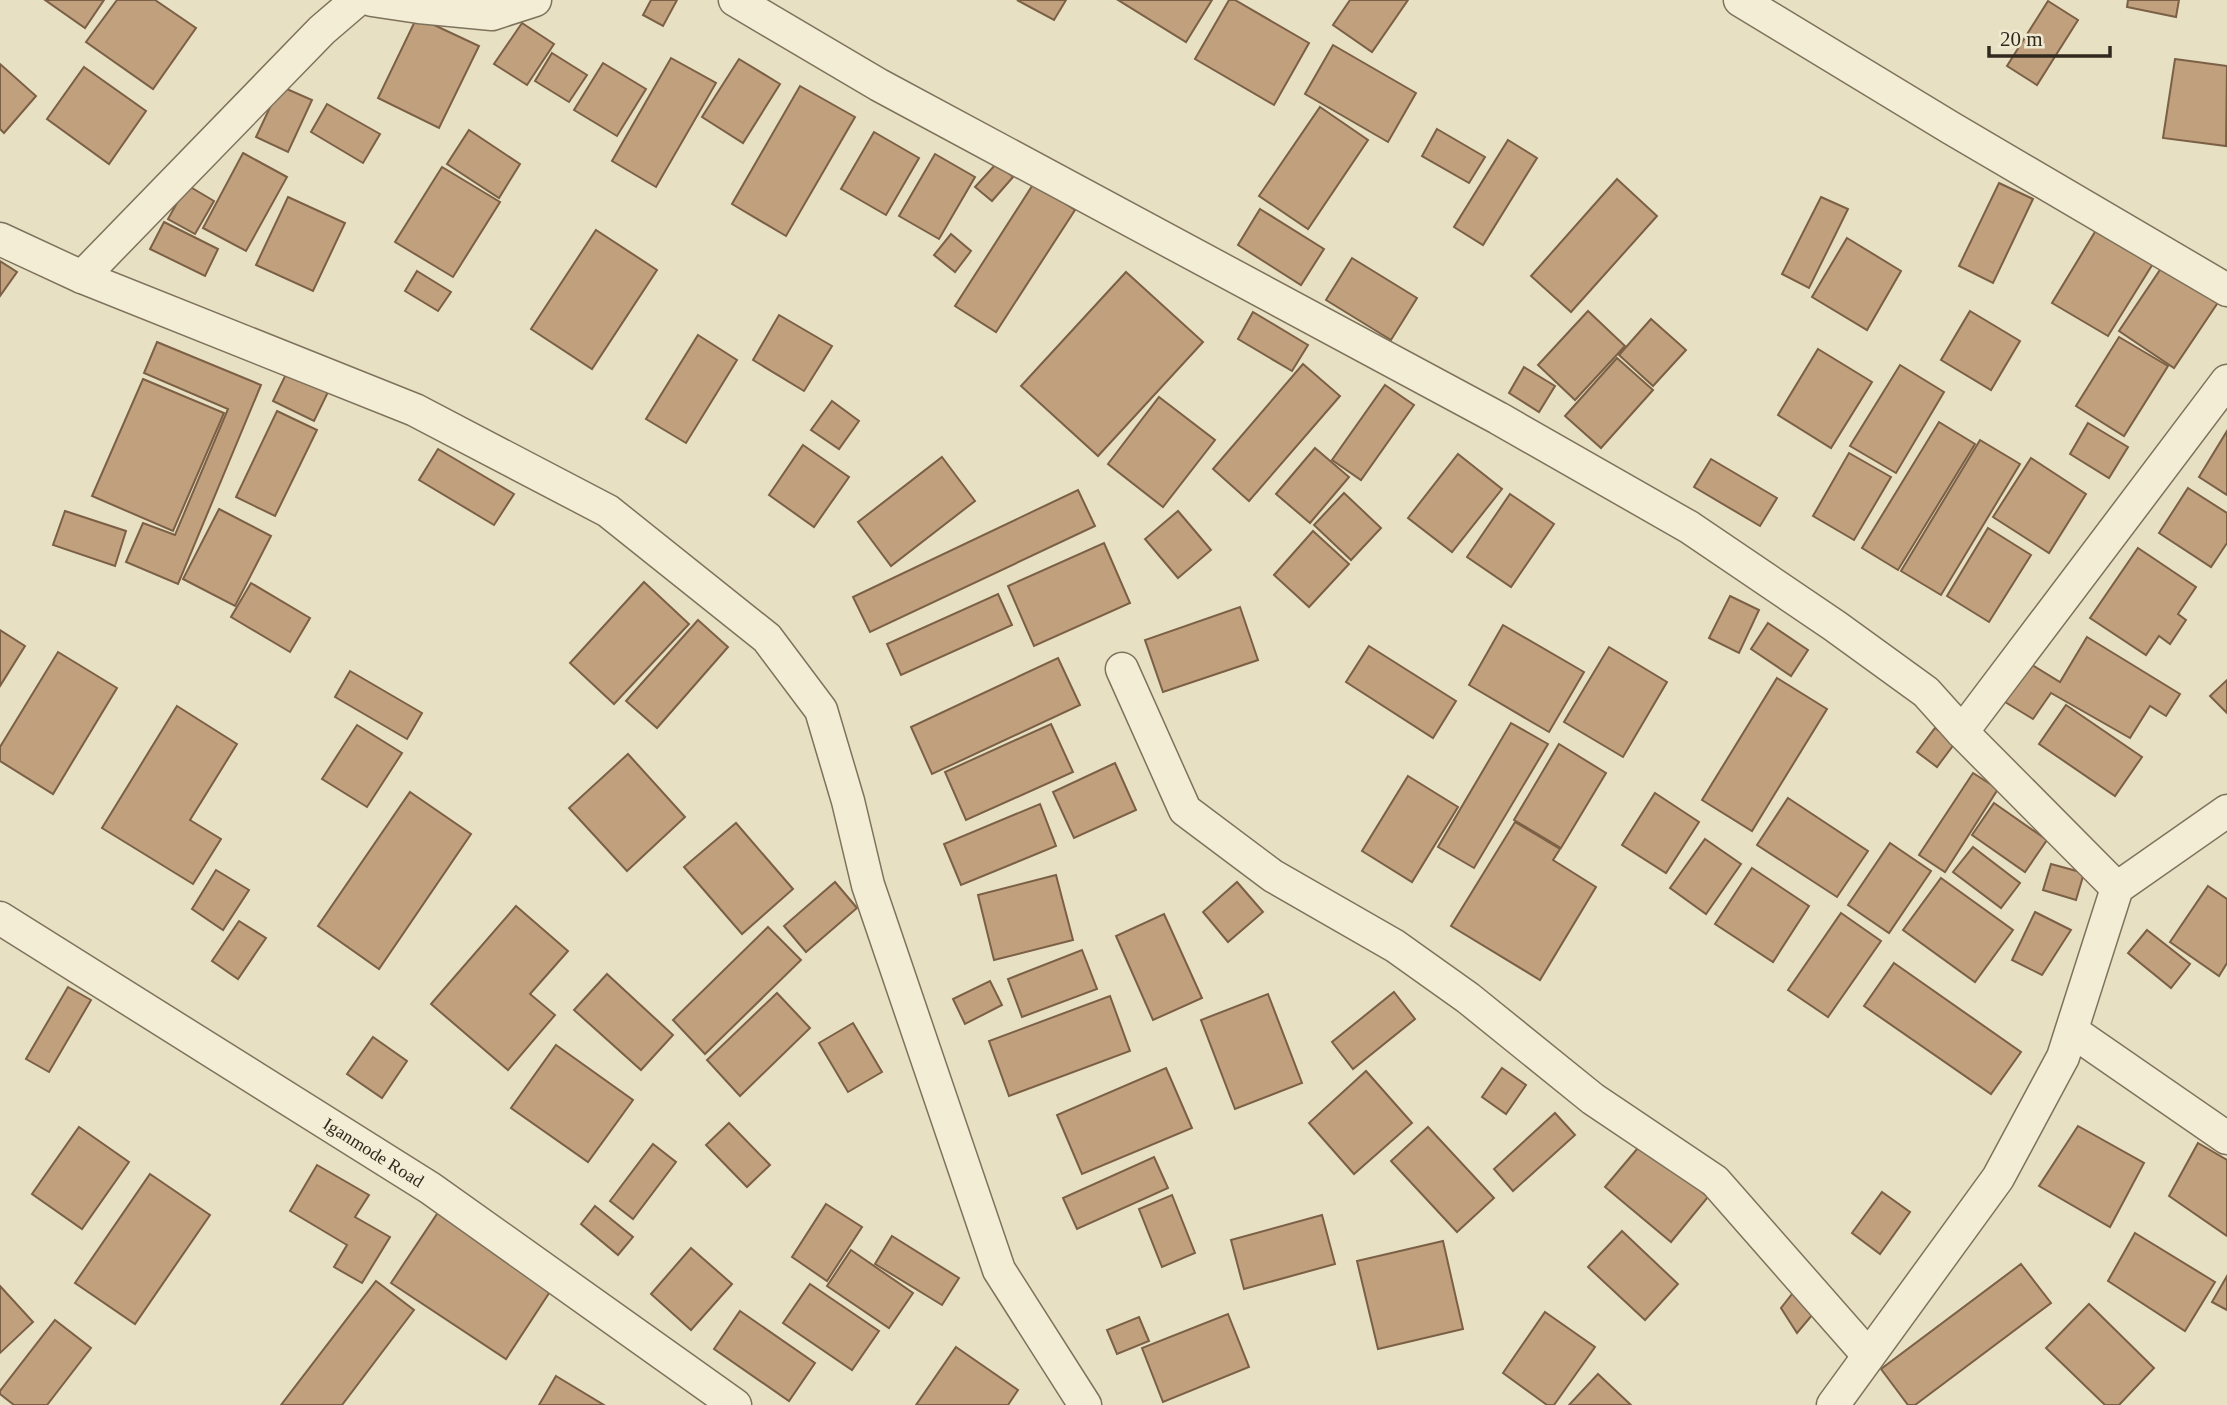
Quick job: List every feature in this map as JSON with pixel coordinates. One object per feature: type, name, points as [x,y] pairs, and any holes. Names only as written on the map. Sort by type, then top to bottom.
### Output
[{"type":"street","points":[[82,277],[322,30],[356,0]]},
{"type":"street","points":[[372,0],[492,14],[535,0]]},
{"type":"street","points":[[735,0],[879,85],[1498,418],[1689,527],[1835,626],[1926,692],[1962,732],[2117,888]]},
{"type":"street","points":[[1740,0],[2227,290]]},
{"type":"street","points":[[0,239],[82,277],[415,410],[608,511],[767,638],[821,710],[848,801],[868,885],[999,1270],[1085,1405]]},
{"type":"street","points":[[1962,732],[2227,380]]},
{"type":"street","points":[[1122,669],[1185,810],[1273,876],[1395,946],[1468,998],[1593,1098],[1715,1181],[1868,1355]]},
{"type":"street","points":[[1833,1405],[1998,1178],[2063,1058],[2117,888],[2227,811]]},
{"type":"street","name":"Iganmode Road","points":[[0,918],[430,1188],[735,1405]]},
{"type":"street","points":[[2072,1031],[2227,1138]]},
{"type":"building","points":[[45,0],[104,0],[85,28]]},
{"type":"building","points":[[117,0],[155,0],[196,28],[153,89],[86,42]]},
{"type":"building","points":[[651,0],[677,0],[663,26],[643,15]]},
{"type":"building","points":[[1017,0],[1066,0],[1054,20]]},
{"type":"building","points":[[1118,0],[1212,0],[1186,42]]},
{"type":"building","points":[[1229,0],[1235,0],[1309,43],[1274,105],[1195,59]]},
{"type":"building","points":[[1350,0],[1408,0],[1372,52],[1333,25]]},
{"type":"building","points":[[2128,0],[2179,0],[2176,17],[2127,7]]},
{"type":"building","points":[[2048,1],[2078,20],[2037,85],[2007,66]]},
{"type":"building","points":[[417,17],[479,46],[439,128],[378,98]]},
{"type":"building","points":[[522,23],[554,44],[527,85],[494,64]]},
{"type":"building","points":[[1333,45],[1416,93],[1388,142],[1305,94]]},
{"type":"building","points":[[552,53],[587,75],[569,102],[535,81]]},
{"type":"building","points":[[671,58],[716,83],[656,187],[612,161]]},
{"type":"building","points":[[739,59],[780,84],[743,143],[702,117]]},
{"type":"building","points":[[2175,59],[2227,66],[2226,146],[2163,138]]},
{"type":"building","points":[[603,63],[646,89],[617,136],[574,110]]},
{"type":"building","points":[[0,64],[36,96],[4,133],[0,129]]},
{"type":"building","points":[[84,67],[146,111],[109,164],[47,119]]},
{"type":"building","points":[[280,86],[312,100],[288,152],[256,137]]},
{"type":"building","points":[[800,86],[855,117],[786,236],[732,204]]},
{"type":"building","points":[[327,104],[380,134],[363,163],[311,132]]},
{"type":"building","points":[[1320,107],[1368,140],[1308,229],[1259,196]]},
{"type":"building","points":[[1437,129],[1485,157],[1469,183],[1422,156]]},
{"type":"building","points":[[469,130],[520,164],[499,198],[447,164]]},
{"type":"building","points":[[874,132],[919,158],[886,215],[841,189]]},
{"type":"building","points":[[1508,140],[1537,158],[1483,245],[1454,227]]},
{"type":"building","points":[[243,153],[287,177],[246,251],[203,228]]},
{"type":"building","points":[[935,154],[975,177],[939,239],[899,216]]},
{"type":"building","points":[[997,163],[1013,177],[992,201],[975,187]]},
{"type":"building","points":[[442,167],[500,202],[453,277],[395,242]]},
{"type":"building","points":[[1617,179],[1657,216],[1571,312],[1531,276]]},
{"type":"building","points":[[1034,183],[1075,210],[996,332],[955,306]]},
{"type":"building","points":[[1999,183],[2033,199],[1993,283],[1959,266]]},
{"type":"building","points":[[187,185],[214,201],[195,234],[168,219]]},
{"type":"building","points":[[288,197],[345,223],[313,291],[256,265]]},
{"type":"building","points":[[1821,197],[1848,209],[1809,288],[1782,274]]},
{"type":"building","points":[[1260,209],[1324,249],[1301,285],[1238,245]]},
{"type":"building","points":[[164,222],[218,249],[205,276],[150,249]]},
{"type":"building","points":[[2098,227],[2154,262],[2108,336],[2052,303]]},
{"type":"building","points":[[596,230],[657,270],[592,369],[531,329]]},
{"type":"building","points":[[951,234],[971,251],[955,272],[934,255]]},
{"type":"building","points":[[1847,238],[1901,271],[1867,330],[1812,297]]},
{"type":"building","points":[[1352,258],[1417,298],[1391,340],[1326,300]]},
{"type":"building","points":[[2168,258],[2223,295],[2174,368],[2119,331]]},
{"type":"building","points":[[0,261],[17,272],[0,296]]},
{"type":"building","points":[[417,271],[451,292],[438,311],[405,291]]},
{"type":"building","points":[[1126,272],[1203,342],[1098,456],[1021,386]]},
{"type":"building","points":[[1588,311],[1625,346],[1575,400],[1538,365]]},
{"type":"building","points":[[1970,311],[2020,341],[1991,390],[1941,360]]},
{"type":"building","points":[[1253,312],[1308,345],[1292,371],[1238,339]]},
{"type":"building","points":[[779,315],[832,346],[804,391],[753,360]]},
{"type":"building","points":[[1651,319],[1686,350],[1653,386],[1619,355]]},
{"type":"building","points":[[698,335],[737,360],[686,443],[646,419]]},
{"type":"building","points":[[2119,337],[2168,366],[2124,436],[2076,406]]},
{"type":"building","points":[[157,342],[261,385],[178,584],[126,562],[143,523],[175,535],[228,409],[144,373]]},
{"type":"building","points":[[1818,349],[1872,382],[1831,448],[1778,415]]},
{"type":"building","points":[[1617,358],[1653,390],[1601,448],[1565,416]]},
{"type":"building","points":[[1303,364],[1340,396],[1249,501],[1213,469]]},
{"type":"building","points":[[1900,365],[1944,392],[1896,473],[1850,446]]},
{"type":"building","points":[[1524,367],[1555,386],[1539,412],[1509,393]]},
{"type":"building","points":[[288,370],[329,390],[314,421],[273,401]]},
{"type":"building","points":[[143,379],[224,413],[173,531],[92,496]]},
{"type":"building","points":[[1385,385],[1414,405],[1361,480],[1332,460]]},
{"type":"building","points":[[1159,397],[1215,440],[1163,507],[1108,464]]},
{"type":"building","points":[[832,401],[859,421],[839,449],[811,430]]},
{"type":"building","points":[[277,411],[317,430],[275,516],[236,497]]},
{"type":"building","points":[[1939,422],[1975,444],[1898,570],[1862,548]]},
{"type":"building","points":[[2088,423],[2128,447],[2109,478],[2070,454]]},
{"type":"building","points":[[2227,431],[2227,495],[2199,477]]},
{"type":"building","points":[[1980,440],[2020,464],[1941,595],[1901,571]]},
{"type":"building","points":[[803,445],[849,477],[814,527],[769,495]]},
{"type":"building","points":[[1315,448],[1349,477],[1310,523],[1276,494]]},
{"type":"building","points":[[438,449],[514,494],[494,525],[419,480]]},
{"type":"building","points":[[1849,453],[1891,477],[1854,540],[1813,516]]},
{"type":"building","points":[[1458,454],[1502,489],[1452,552],[1408,518]]},
{"type":"building","points":[[942,457],[975,501],[891,566],[858,522]]},
{"type":"building","points":[[2031,458],[2086,494],[2049,553],[1993,517]]},
{"type":"building","points":[[1711,459],[1777,498],[1760,526],[1694,487]]},
{"type":"building","points":[[2188,488],[2227,513],[2227,543],[2211,567],[2159,533]]},
{"type":"building","points":[[1078,490],[1095,526],[870,632],[853,597]]},
{"type":"building","points":[[1344,493],[1381,528],[1351,560],[1314,525]]},
{"type":"building","points":[[1510,494],[1554,524],[1511,587],[1467,557]]},
{"type":"building","points":[[219,509],[271,536],[235,606],[183,579]]},
{"type":"building","points":[[65,511],[126,531],[115,566],[53,545]]},
{"type":"building","points":[[1178,511],[1211,550],[1178,578],[1145,539]]},
{"type":"building","points":[[1988,528],[2031,555],[1989,622],[1947,596]]},
{"type":"building","points":[[1313,531],[1349,564],[1309,607],[1274,575]]},
{"type":"building","points":[[1104,543],[1130,603],[1034,646],[1008,586]]},
{"type":"building","points":[[2138,548],[2196,587],[2178,614],[2186,620],[2170,644],[2159,636],[2146,655],[2090,618]]},
{"type":"building","points":[[644,582],[689,624],[614,704],[570,663]]},
{"type":"building","points":[[251,583],[310,618],[290,652],[231,617]]},
{"type":"building","points":[[998,594],[1012,625],[901,675],[887,644]]},
{"type":"building","points":[[1730,596],[1759,610],[1739,653],[1709,638]]},
{"type":"building","points":[[1240,607],[1258,660],[1163,692],[1145,640]]},
{"type":"building","points":[[698,620],[728,647],[657,728],[626,701]]},
{"type":"building","points":[[1768,623],[1808,650],[1791,676],[1751,649]]},
{"type":"building","points":[[1503,625],[1584,672],[1549,732],[1469,685]]},
{"type":"building","points":[[0,630],[25,646],[0,686]]},
{"type":"building","points":[[2087,637],[2180,694],[2166,716],[2150,706],[2130,738],[2051,693],[2033,719],[2005,702],[2029,663],[2060,682]]},
{"type":"building","points":[[1369,646],[1456,701],[1433,738],[1346,682]]},
{"type":"building","points":[[1609,647],[1667,682],[1623,757],[1564,722]]},
{"type":"building","points":[[58,652],[117,688],[53,794],[0,761],[0,747]]},
{"type":"building","points":[[1058,658],[1080,705],[932,774],[911,727]]},
{"type":"building","points":[[350,671],[422,713],[407,739],[335,697]]},
{"type":"building","points":[[1777,678],[1827,709],[1752,831],[1702,800]]},
{"type":"building","points":[[2227,680],[2227,713],[2210,696]]},
{"type":"building","points":[[2066,705],[2142,757],[2115,796],[2039,744]]},
{"type":"building","points":[[177,706],[237,744],[190,820],[221,839],[193,884],[102,828]]},
{"type":"building","points":[[1511,723],[1548,744],[1474,868],[1438,847]]},
{"type":"building","points":[[1051,724],[1073,772],[966,820],[945,772]]},
{"type":"building","points":[[357,725],[402,753],[367,807],[322,779]]},
{"type":"building","points":[[1935,728],[1955,743],[1937,767],[1917,752]]},
{"type":"building","points":[[1559,744],[1606,773],[1561,848],[1514,820]]},
{"type":"building","points":[[628,754],[685,817],[627,871],[569,808]]},
{"type":"building","points":[[1115,763],[1136,810],[1074,838],[1053,792]]},
{"type":"building","points":[[1973,773],[1998,789],[1945,872],[1919,855]]},
{"type":"building","points":[[1408,776],[1458,807],[1412,882],[1362,851]]},
{"type":"building","points":[[410,792],[471,834],[379,969],[318,926]]},
{"type":"building","points":[[1655,793],[1699,822],[1666,873],[1622,845]]},
{"type":"building","points":[[1788,798],[1868,851],[1837,897],[1757,845]]},
{"type":"building","points":[[1994,803],[2047,840],[2025,872],[1972,835]]},
{"type":"building","points":[[1040,804],[1056,846],[961,885],[944,844]]},
{"type":"building","points":[[1515,822],[1560,849],[1553,860],[1596,887],[1540,980],[1451,926]]},
{"type":"building","points":[[736,823],[793,889],[742,934],[684,867]]},
{"type":"building","points":[[1705,839],[1741,864],[1706,914],[1670,888]]},
{"type":"building","points":[[1890,843],[1931,871],[1889,933],[1848,905]]},
{"type":"building","points":[[1973,847],[2020,883],[2001,908],[1953,872]]},
{"type":"building","points":[[2051,864],[2084,873],[2076,900],[2043,890]]},
{"type":"building","points":[[1752,868],[1809,906],[1773,962],[1715,924]]},
{"type":"building","points":[[216,870],[249,890],[223,930],[192,909]]},
{"type":"building","points":[[1056,875],[1073,940],[994,960],[978,895]]},
{"type":"building","points":[[1941,878],[2013,930],[1975,982],[1903,930]]},
{"type":"building","points":[[835,882],[857,908],[806,952],[784,926]]},
{"type":"building","points":[[1237,882],[1263,912],[1228,942],[1203,912]]},
{"type":"building","points":[[2208,886],[2227,899],[2227,963],[2219,976],[2170,942]]},
{"type":"building","points":[[516,906],[568,951],[530,994],[555,1015],[508,1070],[431,1004]]},
{"type":"building","points":[[2035,912],[2071,930],[2042,975],[2012,960]]},
{"type":"building","points":[[1841,913],[1881,941],[1828,1017],[1788,990]]},
{"type":"building","points":[[1164,914],[1202,998],[1153,1020],[1116,936]]},
{"type":"building","points":[[239,921],[266,938],[238,979],[212,961]]},
{"type":"building","points":[[768,927],[801,960],[705,1054],[673,1020]]},
{"type":"building","points":[[2147,930],[2190,964],[2171,988],[2128,953]]},
{"type":"building","points":[[1082,950],[1097,989],[1022,1017],[1008,979]]},
{"type":"building","points":[[1894,963],[2021,1052],[1991,1094],[1864,1006]]},
{"type":"building","points":[[607,974],[673,1035],[641,1070],[574,1010]]},
{"type":"building","points":[[990,981],[1002,1005],[965,1024],[953,999]]},
{"type":"building","points":[[68,987],[91,1000],[49,1072],[26,1059]]},
{"type":"building","points":[[1394,992],[1415,1019],[1353,1069],[1332,1042]]},
{"type":"building","points":[[777,993],[810,1028],[740,1096],[707,1060]]},
{"type":"building","points":[[1268,994],[1302,1083],[1235,1109],[1201,1020]]},
{"type":"building","points":[[1110,996],[1130,1051],[1009,1096],[989,1041]]},
{"type":"building","points":[[853,1023],[882,1072],[848,1092],[819,1043]]},
{"type":"building","points":[[373,1037],[407,1061],[382,1098],[347,1074]]},
{"type":"building","points":[[556,1045],[633,1100],[588,1162],[511,1108]]},
{"type":"building","points":[[1166,1068],[1192,1128],[1082,1174],[1057,1115]]},
{"type":"building","points":[[1502,1068],[1526,1085],[1506,1114],[1482,1097]]},
{"type":"building","points":[[1366,1071],[1412,1123],[1354,1174],[1309,1123]]},
{"type":"building","points":[[1555,1113],[1575,1135],[1513,1191],[1494,1169]]},
{"type":"building","points":[[729,1123],[770,1165],[747,1187],[706,1145]]},
{"type":"building","points":[[2078,1126],[2144,1163],[2110,1227],[2039,1186]]},
{"type":"building","points":[[79,1127],[129,1162],[82,1229],[32,1194]]},
{"type":"building","points":[[1428,1127],[1494,1198],[1457,1232],[1391,1161]]},
{"type":"building","points":[[1643,1142],[1708,1197],[1671,1242],[1605,1187]]},
{"type":"building","points":[[2198,1143],[2227,1160],[2227,1236],[2169,1196]]},
{"type":"building","points":[[653,1144],[676,1162],[633,1219],[610,1201]]},
{"type":"building","points":[[1154,1157],[1168,1188],[1077,1229],[1063,1198]]},
{"type":"building","points":[[317,1165],[369,1195],[355,1217],[390,1237],[362,1283],[334,1267],[347,1245],[290,1211]]},
{"type":"building","points":[[150,1174],[210,1215],[135,1324],[75,1283]]},
{"type":"building","points":[[1882,1192],[1910,1212],[1880,1254],[1852,1233]]},
{"type":"building","points":[[1172,1195],[1195,1253],[1162,1267],[1139,1209]]},
{"type":"building","points":[[826,1204],[862,1227],[827,1281],[792,1257]]},
{"type":"building","points":[[595,1206],[633,1237],[618,1255],[581,1224]]},
{"type":"building","points":[[441,1208],[555,1284],[506,1359],[391,1283]]},
{"type":"building","points":[[1322,1215],[1335,1264],[1244,1289],[1231,1240]]},
{"type":"building","points":[[1622,1231],[1678,1284],[1645,1320],[1588,1267]]},
{"type":"building","points":[[2135,1233],[2215,1282],[2185,1331],[2108,1281]]},
{"type":"building","points":[[892,1236],[959,1278],[942,1305],[875,1264]]},
{"type":"building","points":[[1443,1241],[1463,1329],[1378,1349],[1357,1261]]},
{"type":"building","points":[[691,1248],[732,1284],[691,1330],[651,1294]]},
{"type":"building","points":[[851,1250],[913,1293],[889,1328],[827,1286]]},
{"type":"building","points":[[2021,1264],[2051,1303],[1915,1405],[1908,1405],[1881,1369]]},
{"type":"building","points":[[2227,1276],[2227,1310],[2212,1302]]},
{"type":"building","points":[[376,1281],[414,1310],[342,1405],[281,1405]]},
{"type":"building","points":[[810,1284],[879,1331],[852,1370],[783,1323]]},
{"type":"building","points":[[0,1286],[33,1322],[0,1353]]},
{"type":"building","points":[[1796,1289],[1818,1308],[1797,1333],[1781,1308]]},
{"type":"building","points":[[2089,1304],[2154,1368],[2119,1405],[2105,1405],[2046,1348]]},
{"type":"building","points":[[740,1311],[815,1363],[789,1401],[714,1349]]},
{"type":"building","points":[[1545,1312],[1595,1347],[1554,1405],[1547,1405],[1503,1373]]},
{"type":"building","points":[[1228,1314],[1249,1367],[1163,1402],[1142,1348]]},
{"type":"building","points":[[1139,1317],[1149,1341],[1117,1354],[1107,1330]]},
{"type":"building","points":[[55,1320],[91,1348],[47,1405],[14,1405],[0,1394],[0,1391]]},
{"type":"building","points":[[956,1347],[1018,1390],[1008,1405],[916,1405]]},
{"type":"building","points":[[1598,1374],[1631,1405],[1569,1405]]},
{"type":"building","points":[[556,1376],[604,1405],[539,1405]]}]
